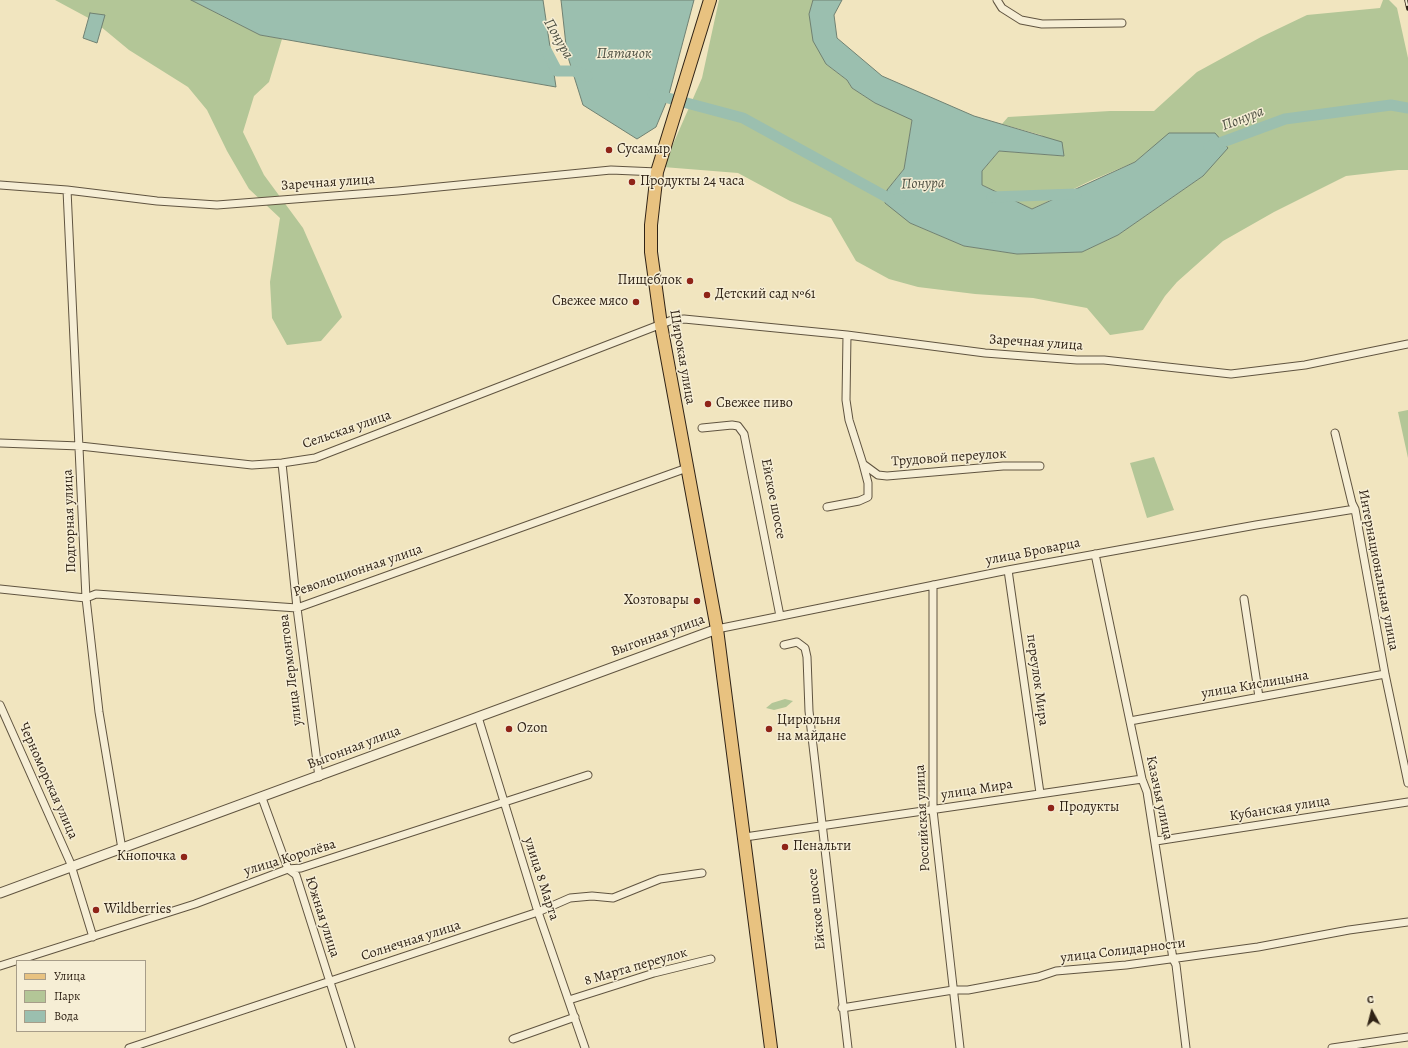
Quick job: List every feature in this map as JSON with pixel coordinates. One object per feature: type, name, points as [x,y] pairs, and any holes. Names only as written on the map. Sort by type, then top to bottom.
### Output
[{"type":"main road","name":"Широкая улица","points":[[710,0],[657,172],[651,225],[651,252],[661,324],[717,629]]},
{"type":"main road","points":[[717,629],[771,1048]]},
{"type":"street","points":[[997,0],[1002,8],[1021,20],[1042,24],[1122,23]]},
{"type":"street","name":"Заречная улица","points":[[0,185],[67,190],[157,201],[217,204],[398,191],[605,171],[657,172]]},
{"type":"street","name":"Подгорная улица","points":[[67,190],[86,598],[100,712],[122,849]]},
{"type":"street","name":"Заречная улица","points":[[661,324],[684,319],[847,335],[985,353],[1077,360],[1104,360],[1231,374],[1305,365],[1408,344]]},
{"type":"street","name":"Сельская улица","points":[[0,443],[80,446],[252,465],[282,463],[314,458],[661,324]]},
{"type":"street","points":[[827,507],[859,501],[868,497],[868,483],[849,420],[846,400],[847,335]]},
{"type":"street","name":"Ейское шоссе","points":[[702,428],[732,425],[738,426],[744,434],[780,616]]},
{"type":"street","name":"Интернациональная улица","points":[[1335,433],[1352,503],[1355,509],[1385,674],[1408,783]]},
{"type":"street","name":"улица Лермонтова","points":[[282,463],[297,608],[319,777]]},
{"type":"street","name":"Трудовой переулок","points":[[863,464],[878,475],[887,476],[1002,466],[1040,466]]},
{"type":"street","name":"Революционная улица","points":[[0,589],[86,598],[96,594],[297,608],[688,468]]},
{"type":"street","name":"улица Броварца","points":[[717,629],[1008,570],[1256,525],[1355,509]]},
{"type":"street","name":"Казачья улица","points":[[1095,554],[1142,779],[1147,792],[1156,841],[1173,959],[1176,965],[1186,1048]]},
{"type":"street","name":"переулок Мира","points":[[1008,570],[1040,793]]},
{"type":"street","name":"Российская улица","points":[[933,585],[933,810],[960,1048]]},
{"type":"street","points":[[1244,599],[1259,697]]},
{"type":"street","name":"Выгонная улица","points":[[0,893],[262,798],[478,716],[717,629]]},
{"type":"street","name":"Ейское шоссе","points":[[784,645],[797,642],[805,648],[808,658],[809,711],[823,825],[842,1008],[848,1048]]},
{"type":"street","name":"улица Кислицына","points":[[1130,721],[1385,674]]},
{"type":"street","name":"Черноморская улица","points":[[0,705],[71,868],[93,937]]},
{"type":"street","name":"улица 8 Марта","points":[[478,716],[538,912],[585,1048]]},
{"type":"street","name":"улица Королёва","points":[[19,960],[195,904],[288,870],[301,868],[588,775]]},
{"type":"street","name":"улица Мира","points":[[745,837],[1142,779]]},
{"type":"street","name":"Южная улица","points":[[262,798],[288,870],[296,875],[351,1048]]},
{"type":"street","name":"Кубанская улица","points":[[1156,841],[1408,802]]},
{"type":"street","name":"Солнечная улица","points":[[130,1048],[538,912],[570,898],[592,896],[613,898],[660,880],[702,873]]},
{"type":"street","name":"улица Солидарности","points":[[842,1008],[953,990],[968,990],[1038,977],[1056,971],[1173,959],[1258,947],[1349,930],[1408,922]]},
{"type":"street","name":"8 Марта переулок","points":[[569,1000],[654,973],[711,959]]},
{"type":"street","name":"улица Королёва","points":[[0,966],[16,961]]},
{"type":"street","points":[[513,1039],[575,1017]]},
{"type":"street","points":[[1332,1048],[1408,1037]]},
{"type":"green space","points":[[55,0],[191,0],[260,35],[282,39],[269,82],[254,96],[243,132],[264,175],[303,228],[342,317],[321,341],[287,345],[272,318],[270,282],[280,218],[249,189],[227,151],[207,110],[188,87],[129,50],[94,21]]},
{"type":"green space","points":[[719,0],[813,0],[809,14],[826,64],[847,80],[852,88],[875,103],[912,119],[904,169],[887,190],[910,223],[964,246],[1017,254],[1082,252],[1118,235],[1203,176],[1152,148],[1135,162],[1090,181],[1032,209],[982,185],[982,171],[999,151],[1064,156],[1041,135],[1002,124],[1008,117],[1110,111],[1154,111],[1197,72],[1261,37],[1307,15],[1380,8],[1383,0],[1389,0],[1397,8],[1408,58],[1408,170],[1346,176],[1274,212],[1223,241],[1177,282],[1165,296],[1143,330],[1110,335],[1087,308],[1033,298],[975,294],[918,287],[889,279],[856,261],[831,218],[790,201],[738,173],[663,167],[702,78]]},
{"type":"green space","points":[[1408,410],[1408,458],[1398,412]]},
{"type":"green space","points":[[1154,457],[1174,510],[1147,518],[1130,463]]},
{"type":"green space","points":[[785,699],[793,701],[786,707],[774,710],[766,708],[772,703]]},
{"type":"water","points":[[191,0],[543,0],[556,87],[260,35]]},
{"type":"water","name":"Пятачок","points":[[561,0],[694,0],[668,98],[656,127],[637,139],[583,105],[567,54]]},
{"type":"water","points":[[813,0],[842,0],[834,15],[837,38],[882,76],[974,116],[1062,142],[1064,156],[999,151],[982,171],[982,185],[1032,209],[1135,162],[1169,133],[1215,133],[1228,148],[1203,176],[1118,235],[1082,252],[1017,254],[964,246],[910,223],[885,203],[887,190],[904,169],[912,120],[875,103],[852,88],[847,80],[826,64],[813,41],[809,14]]},
{"type":"water","points":[[90,13],[105,15],[97,43],[83,38]]},
{"type":"waterway","name":"Понура","points":[[546,50],[557,71],[574,71],[587,76]]},
{"type":"waterway","name":"Понура","points":[[653,94],[743,118],[892,200],[900,199]]},
{"type":"waterway","name":"Понура","points":[[1209,147],[1285,119],[1391,105],[1408,108]]},
{"type":"waterway","name":"Понура","points":[[992,197],[1076,194]]},
{"type":"railway","points":[[1406,0],[1408,9]]},
{"type":"place","name":"Сусамыр","points":[[609,150]]},
{"type":"place","name":"Продукты 24 часа","points":[[632,182]]},
{"type":"place","name":"Пищеблок","points":[[690,281]]},
{"type":"place","name":"Детский сад №61","points":[[707,295]]},
{"type":"place","name":"Свежее мясо","points":[[636,302]]},
{"type":"place","name":"Свежее пиво","points":[[708,404]]},
{"type":"place","name":"Хозтовары","points":[[697,601]]},
{"type":"place","name":"Ozon","points":[[509,729]]},
{"type":"place","name":"Цирюльня на майдане","points":[[769,729]]},
{"type":"place","name":"Продукты","points":[[1051,808]]},
{"type":"place","name":"Пенальти","points":[[785,847]]},
{"type":"place","name":"Кнопочка","points":[[184,857]]},
{"type":"place","name":"Wildberries","points":[[96,910]]}]
